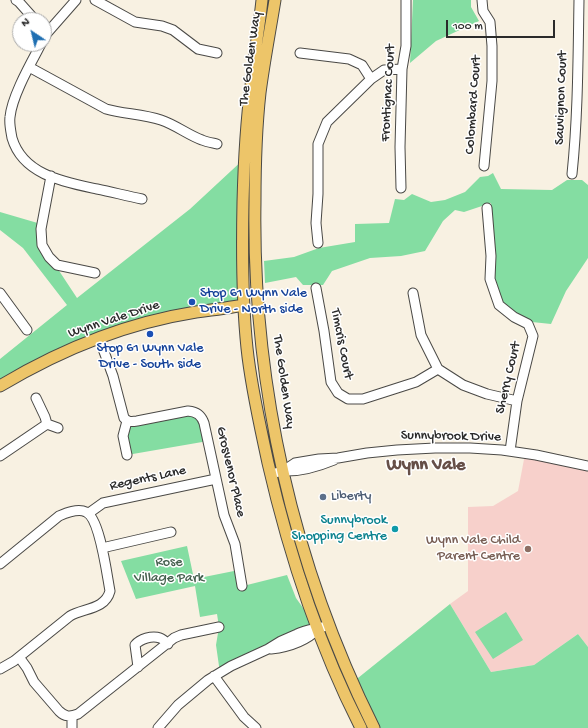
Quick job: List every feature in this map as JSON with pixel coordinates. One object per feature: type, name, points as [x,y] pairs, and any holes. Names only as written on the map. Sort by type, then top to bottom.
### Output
[{"type":"main road","name":"The Golden Way","points":[[262,0],[251,85],[244,164],[242,230],[244,306],[250,375],[260,429],[288,544],[305,596],[337,678],[360,728]]},
{"type":"main road","name":"The Golden Way","points":[[275,0],[264,66],[258,119],[255,215],[256,290],[269,406],[288,493],[309,568],[329,625],[374,728]]},
{"type":"main road","points":[[256,290],[244,306],[253,310],[259,317]]},
{"type":"main road","name":"Wynn Vale Drive","points":[[0,386],[44,360],[98,338],[138,325],[167,318],[195,312],[244,306]]},
{"type":"street","points":[[16,0],[27,12]]},
{"type":"street","points":[[52,26],[76,0]]},
{"type":"street","points":[[95,0],[134,22],[162,26],[173,30],[198,49],[218,53]]},
{"type":"street","name":"Frontignac Court","points":[[401,188],[400,147],[402,69],[406,46],[406,0]]},
{"type":"street","name":"Colombard Court","points":[[482,0],[483,11],[490,22],[492,46],[492,82],[484,166]]},
{"type":"street","name":"Sauvignon Court","points":[[572,174],[578,82],[578,0]]},
{"type":"street","points":[[37,52],[13,103],[10,117],[11,132],[14,144],[26,162],[33,168],[64,182],[142,199]]},
{"type":"street","points":[[300,53],[348,59],[362,65],[371,79]]},
{"type":"street","points":[[29,67],[106,109],[161,120],[176,125],[203,140],[218,144]]},
{"type":"street","points":[[318,243],[316,223],[318,194],[318,144],[327,122],[371,79],[384,70],[402,69]]},
{"type":"street","points":[[51,176],[41,229],[42,245],[49,257],[57,266],[95,273]]},
{"type":"street","name":"Sherry Court","points":[[487,208],[491,256],[490,278],[499,305],[514,317],[528,324],[533,336],[517,401],[510,452]]},
{"type":"street","name":"Timcris Court","points":[[316,288],[331,382],[338,393],[348,399],[363,399],[416,382],[438,369]]},
{"type":"street","points":[[0,293],[27,330]]},
{"type":"street","points":[[413,293],[421,335],[438,369],[463,385],[487,394],[517,401]]},
{"type":"street","points":[[98,338],[113,376],[124,418],[127,421],[123,436],[127,455]]},
{"type":"street","points":[[36,398],[47,424]]},
{"type":"street","name":"Grosvenor Place","points":[[127,421],[131,422],[188,411],[202,417],[224,515],[235,544],[242,586]]},
{"type":"street","points":[[47,424],[58,428]]},
{"type":"street","points":[[0,456],[47,424]]},
{"type":"street","name":"Sunnybrook Drive","points":[[271,474],[283,471],[295,463],[319,459],[338,458],[367,453],[435,448],[470,448],[510,452],[588,466]]},
{"type":"street","name":"Regents Lane","points":[[89,513],[103,503],[216,479]]},
{"type":"street","points":[[0,564],[59,516],[81,510],[89,513],[94,520],[102,548],[110,591],[105,601],[97,606],[79,611],[70,616],[19,657],[0,669]]},
{"type":"street","points":[[102,548],[171,532]]},
{"type":"street","points":[[158,728],[187,697],[214,676],[231,666],[303,631],[318,629],[329,625]]},
{"type":"street","points":[[19,657],[27,668],[34,682],[59,711],[62,714],[72,717],[78,714],[181,635],[219,627]]},
{"type":"street","points":[[138,667],[135,645],[137,642],[159,637],[168,644]]},
{"type":"street","points":[[214,676],[240,712],[256,728]]},
{"type":"street","points":[[72,717],[72,728]]},
{"type":"shaded area","name":"Wynn Vale Child Parent Centre","points":[[525,454],[588,466],[588,647],[578,634],[534,665],[491,672],[450,604],[468,591],[468,507],[493,506],[518,491]]},
{"type":"green space","points":[[413,0],[471,0],[471,7],[479,21],[436,41],[410,63]]},
{"type":"green space","points":[[245,158],[244,305],[138,325],[0,386],[0,359],[67,305],[23,248],[0,230],[0,212],[41,224],[42,245],[77,298],[190,209]]},
{"type":"green space","points":[[493,173],[501,189],[552,190],[567,180],[582,180],[588,185],[588,258],[566,291],[551,324],[532,322],[514,314],[502,303],[495,279],[491,203],[464,212],[455,210],[443,221],[425,251],[401,256],[370,258],[332,271],[323,285],[303,285],[296,277],[265,283],[264,261],[294,257],[319,248],[355,242],[355,224],[389,223],[395,199],[404,200],[412,194],[431,202],[445,200],[465,192],[480,177],[488,176]]},
{"type":"green space","points":[[194,412],[208,441],[127,455],[127,421]]},
{"type":"green space","name":"Rose Village Park","points":[[187,546],[194,579],[239,570],[243,586],[287,575],[296,598],[318,629],[220,673],[216,645],[219,627],[217,614],[200,617],[195,586],[136,599],[121,561]]},
{"type":"green space","points":[[450,604],[491,672],[534,665],[578,634],[588,647],[588,728],[375,728],[353,682]]},
{"type":"green space","points":[[506,612],[523,640],[493,659],[475,632]]},
{"type":"place","name":"Stop 61 Wynn Vale Drive - North side","points":[[192,302]]},
{"type":"place","name":"Stop 61 Wynn Vale Drive - South side","points":[[150,334]]},
{"type":"place","name":"Liberty","points":[[323,497]]},
{"type":"place","name":"Sunnybrook Shopping Centre","points":[[395,529]]},
{"type":"place","name":"Wynn Vale Child Parent Centre","points":[[528,549]]},
{"type":"district","name":"Wynn Vale","points":[[426,466]]}]
